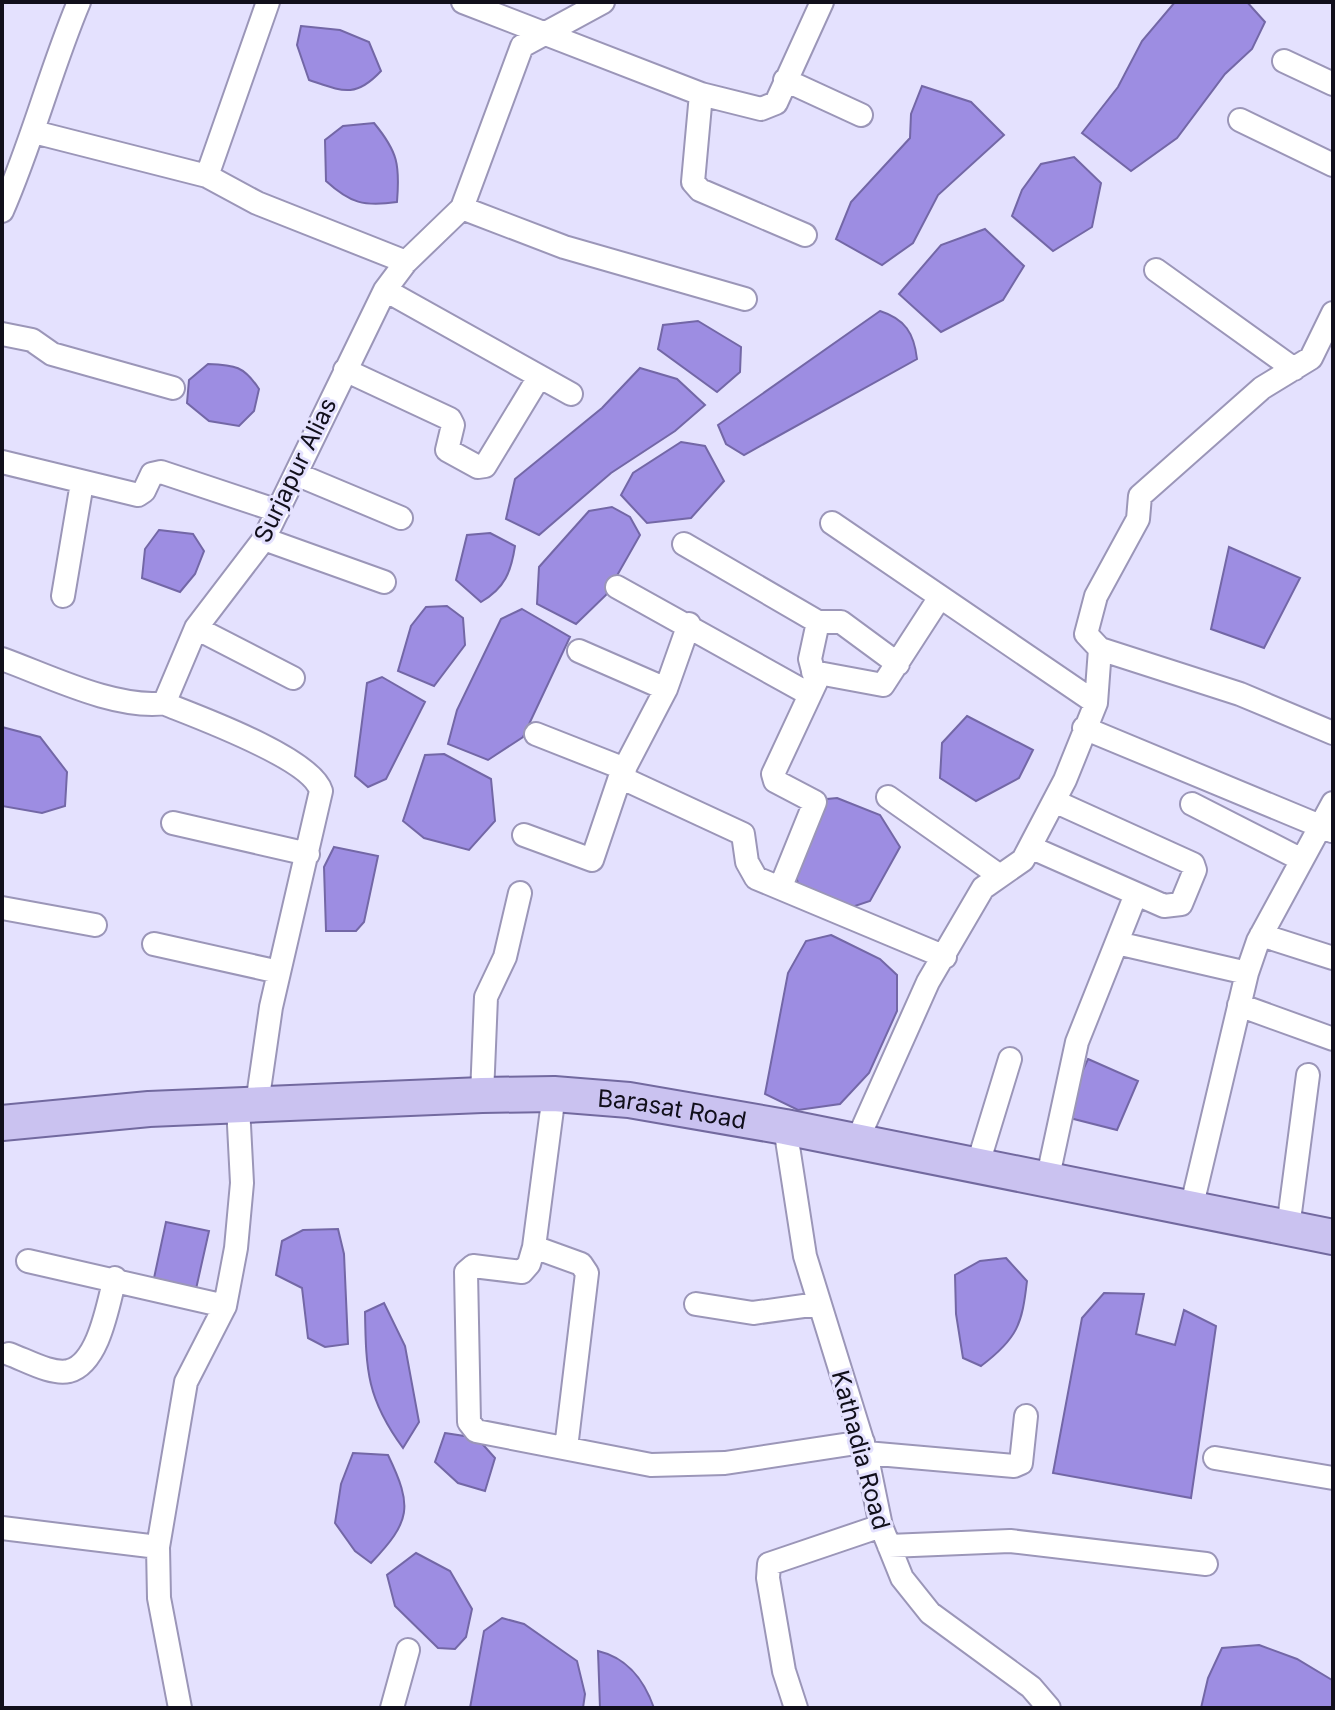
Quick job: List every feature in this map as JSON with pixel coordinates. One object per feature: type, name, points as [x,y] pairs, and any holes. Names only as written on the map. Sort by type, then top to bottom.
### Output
[{"type":"main road","name":"Barasat Road","points":[[2,1123],[149,1109],[554,1094],[675,1106],[1333,1237]]},
{"type":"street","points":[[2,211],[34,132],[63,38],[79,2]]},
{"type":"street","points":[[207,176],[268,2]]},
{"type":"street","points":[[463,2],[541,35],[701,94],[761,109],[771,108],[776,103],[822,2]]},
{"type":"street","points":[[515,22],[527,2]]},
{"type":"street","name":"Surjapur Alias","points":[[166,703],[178,664],[196,628],[264,539],[385,290],[406,262],[462,208],[522,46],[603,2]]},
{"type":"street","points":[[1284,61],[1333,84]]},
{"type":"street","points":[[785,80],[861,115]]},
{"type":"street","points":[[701,94],[693,182],[700,190],[805,235]]},
{"type":"street","points":[[1240,120],[1333,165]]},
{"type":"street","points":[[34,132],[207,176],[257,203],[406,262]]},
{"type":"street","points":[[462,208],[564,247],[745,299]]},
{"type":"street","points":[[1156,270],[1294,369]]},
{"type":"street","points":[[385,290],[571,394]]},
{"type":"street","points":[[1333,313],[1311,358],[1262,388],[1140,496],[1138,519],[1096,596],[1086,634],[1100,649],[1240,694],[1333,733]]},
{"type":"street","points":[[2,334],[32,340],[52,354],[173,388]]},
{"type":"street","points":[[345,370],[450,419],[453,425],[447,450],[478,467],[485,466],[539,377]]},
{"type":"street","points":[[2,462],[138,495],[142,495],[156,471],[278,511]]},
{"type":"street","points":[[296,474],[401,518]]},
{"type":"street","points":[[63,596],[82,483]]},
{"type":"street","points":[[832,523],[1096,703]]},
{"type":"street","points":[[264,539],[384,582]]},
{"type":"street","points":[[684,544],[818,622],[841,622],[898,664]]},
{"type":"street","points":[[617,587],[811,683],[878,685],[886,682],[940,597]]},
{"type":"street","points":[[781,886],[815,802],[775,781],[773,774],[811,683],[810,659],[818,622]]},
{"type":"street","points":[[524,835],[592,860],[622,773],[666,689],[689,624]]},
{"type":"street","points":[[196,628],[293,678]]},
{"type":"street","points":[[856,1143],[928,982],[983,888],[1023,860],[1054,801],[1096,703],[1100,649]]},
{"type":"street","points":[[579,651],[666,689]]},
{"type":"street","points":[[2,659],[44,677],[127,701],[147,706],[166,703],[237,733],[314,776],[321,791],[248,1105],[236,1248],[225,1306],[186,1382],[158,1547],[159,1598],[180,1708]]},
{"type":"street","points":[[1084,728],[1327,829]]},
{"type":"street","points":[[536,734],[743,834],[750,871],[756,878],[945,957]]},
{"type":"street","points":[[888,797],[1000,876]]},
{"type":"street","points":[[1030,847],[1164,906],[1177,907],[1181,904],[1195,867],[1054,801]]},
{"type":"street","points":[[1191,1209],[1247,973],[1261,935],[1302,860],[1327,829],[1333,803]]},
{"type":"street","points":[[1192,804],[1302,860]]},
{"type":"street","points":[[173,823],[308,854]]},
{"type":"street","points":[[482,1095],[486,997],[505,957],[520,893]]},
{"type":"street","points":[[1047,1181],[1077,1042],[1136,894]]},
{"type":"street","points":[[2,908],[95,925]]},
{"type":"street","points":[[1261,935],[1333,958]]},
{"type":"street","points":[[1117,943],[1247,973]]},
{"type":"street","points":[[154,944],[279,972]]},
{"type":"street","points":[[1239,1005],[1333,1039]]},
{"type":"street","points":[[977,1167],[1010,1059]]},
{"type":"street","points":[[1288,1228],[1308,1075]]},
{"type":"street","points":[[554,1094],[534,1247],[529,1264],[522,1272],[467,1268],[469,1422],[476,1431],[624,1462],[725,1463],[864,1448],[1014,1466],[1021,1463],[1023,1455],[1026,1416]]},
{"type":"street","name":"Kathadia Road","points":[[785,1127],[797,1217],[818,1304],[864,1448],[885,1536],[902,1578],[930,1613],[1031,1687],[1049,1708]]},
{"type":"street","points":[[534,1247],[581,1264],[587,1273],[566,1448]]},
{"type":"street","points":[[28,1261],[115,1278],[225,1306]]},
{"type":"street","points":[[9,1354],[52,1370],[69,1371],[85,1360],[100,1334],[115,1278]]},
{"type":"street","points":[[696,1304],[753,1313],[818,1304]]},
{"type":"street","points":[[1215,1458],[1333,1478]]},
{"type":"street","points":[[2,1528],[158,1547]]},
{"type":"street","points":[[796,1708],[784,1671],[768,1578],[769,1564],[885,1536],[1010,1541],[1206,1564]]},
{"type":"street","points":[[392,1708],[408,1650]]},
{"type":"shaded area","points":[[1175,2],[1247,2],[1265,22],[1252,49],[1225,74],[1177,138],[1131,171],[1082,133],[1118,87],[1142,41]]},
{"type":"shaded area","points":[[301,26],[340,30],[369,42],[381,71],[363,86],[348,90],[309,80],[297,45]]},
{"type":"shaded area","points":[[922,86],[971,102],[1004,135],[938,195],[913,243],[882,265],[836,239],[851,202],[910,138],[911,114]]},
{"type":"shaded area","points":[[374,123],[396,160],[397,202],[358,202],[326,181],[325,140],[343,126]]},
{"type":"shaded area","points":[[1074,157],[1101,183],[1092,227],[1053,251],[1012,216],[1022,190],[1041,164]]},
{"type":"shaded area","points":[[985,229],[1024,266],[1003,300],[941,332],[899,294],[941,245]]},
{"type":"shaded area","points":[[880,311],[896,318],[907,328],[917,359],[744,455],[726,444],[718,425]]},
{"type":"shaded area","points":[[698,321],[741,347],[740,372],[717,392],[658,349],[663,325]]},
{"type":"shaded area","points":[[208,364],[238,368],[259,389],[254,411],[239,426],[209,421],[187,403],[189,380]]},
{"type":"shaded area","points":[[640,368],[677,379],[705,405],[675,431],[611,473],[539,535],[506,519],[515,479],[602,408]]},
{"type":"shaded area","points":[[681,442],[705,446],[724,481],[691,518],[647,523],[621,495],[633,473]]},
{"type":"shaded area","points":[[612,507],[630,517],[640,535],[606,595],[576,624],[537,604],[539,567],[589,511]]},
{"type":"shaded area","points":[[159,530],[193,534],[204,551],[195,574],[180,592],[142,578],[145,549]]},
{"type":"shaded area","points":[[490,533],[515,546],[506,578],[496,591],[481,602],[456,580],[467,535]]},
{"type":"shaded area","points":[[1229,547],[1300,578],[1264,648],[1211,629]]},
{"type":"shaded area","points":[[447,606],[463,618],[465,645],[434,686],[398,671],[411,626],[426,607]]},
{"type":"shaded area","points":[[522,609],[570,637],[523,737],[488,760],[448,744],[457,710],[501,619]]},
{"type":"shaded area","points":[[382,677],[425,702],[386,779],[368,787],[355,776],[367,683]]},
{"type":"shaded area","points":[[967,716],[1033,750],[1019,778],[976,801],[940,778],[942,743]]},
{"type":"shaded area","points":[[2,727],[40,737],[67,772],[65,806],[42,813],[2,806]]},
{"type":"shaded area","points":[[444,754],[491,779],[495,821],[469,850],[424,838],[403,821],[425,755]]},
{"type":"shaded area","points":[[837,798],[880,815],[900,847],[870,901],[846,909],[800,889],[795,874],[827,799]]},
{"type":"shaded area","points":[[334,847],[378,856],[364,922],[356,931],[326,931],[324,867]]},
{"type":"shaded area","points":[[831,935],[880,959],[897,975],[897,1011],[869,1073],[840,1104],[798,1110],[765,1094],[788,973],[806,941]]},
{"type":"shaded area","points":[[1088,1059],[1138,1081],[1117,1130],[1062,1116]]},
{"type":"shaded area","points":[[166,1222],[209,1231],[196,1289],[154,1278]]},
{"type":"shaded area","points":[[338,1229],[344,1254],[348,1344],[325,1347],[308,1338],[302,1288],[276,1275],[282,1241],[303,1230]]},
{"type":"shaded area","points":[[1006,1258],[1027,1281],[1023,1308],[1010,1338],[981,1366],[963,1358],[956,1314],[955,1275],[980,1261]]},
{"type":"shaded area","points":[[1104,1293],[1144,1294],[1136,1334],[1175,1345],[1184,1310],[1216,1326],[1191,1498],[1053,1473],[1082,1318]]},
{"type":"shaded area","points":[[384,1303],[405,1346],[419,1422],[403,1448],[375,1399],[368,1368],[365,1312]]},
{"type":"shaded area","points":[[445,1433],[477,1438],[495,1458],[485,1491],[458,1483],[435,1462]]},
{"type":"shaded area","points":[[353,1453],[388,1455],[402,1488],[404,1513],[401,1524],[371,1563],[355,1551],[335,1523],[341,1484]]},
{"type":"shaded area","points":[[416,1553],[450,1571],[472,1609],[466,1637],[455,1649],[438,1648],[395,1606],[387,1575]]},
{"type":"shaded area","points":[[502,1618],[524,1624],[577,1661],[585,1694],[583,1708],[470,1708],[484,1631]]},
{"type":"shaded area","points":[[1259,1645],[1297,1659],[1332,1680],[1333,1708],[1201,1708],[1208,1678],[1222,1648]]},
{"type":"shaded area","points":[[598,1651],[618,1659],[634,1672],[654,1708],[600,1708]]}]
